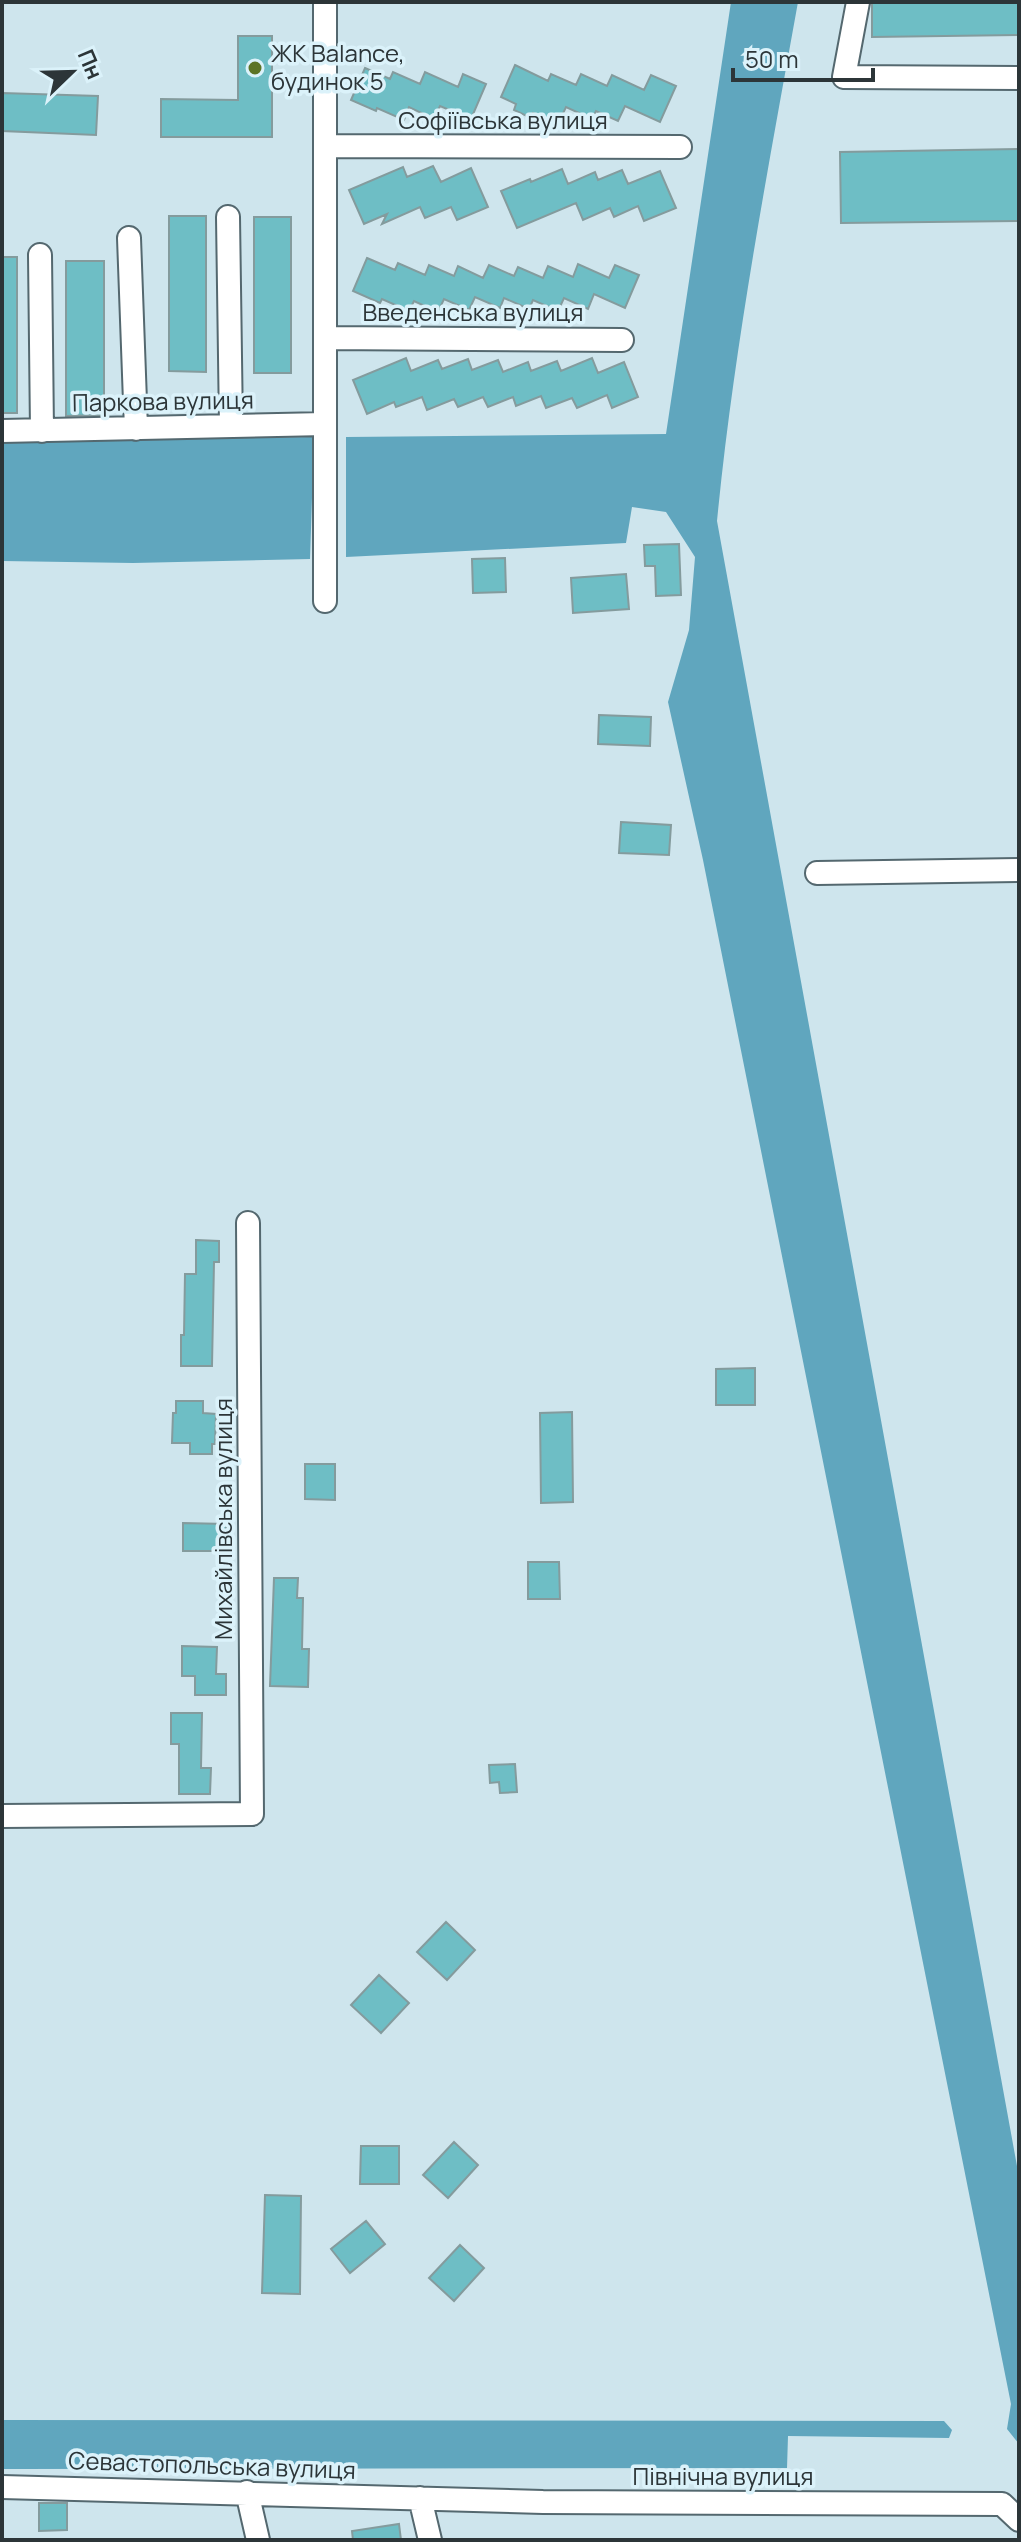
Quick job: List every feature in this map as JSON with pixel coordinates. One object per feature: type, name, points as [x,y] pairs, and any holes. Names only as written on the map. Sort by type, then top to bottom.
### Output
[{"type":"street","points":[[325,2],[325,601]]},
{"type":"street","points":[[858,2],[844,77],[1019,78]]},
{"type":"street","name":"Софіївська вулиця","points":[[325,146],[680,147]]},
{"type":"street","points":[[228,217],[231,426]]},
{"type":"street","points":[[129,238],[136,429]]},
{"type":"street","points":[[40,255],[42,431]]},
{"type":"street","name":"Введенська вулиця","points":[[325,338],[622,340]]},
{"type":"street","name":"Паркова вулиця","points":[[2,431],[325,424]]},
{"type":"street","points":[[817,873],[1019,870]]},
{"type":"street","name":"Михайлівська вулиця","points":[[2,1816],[252,1814],[248,1223]]},
{"type":"street","name":"Севастопольська вулиця","points":[[2,2487],[420,2498]]},
{"type":"street","points":[[247,2492],[258,2540]]},
{"type":"street","points":[[420,2498],[430,2540]]},
{"type":"street","name":"Північна вулиця","points":[[420,2498],[543,2502],[1002,2504],[1019,2520]]},
{"type":"shaded area","points":[[731,2],[798,2],[742,326],[717,521],[1019,2177],[1019,2444],[1007,2429],[1011,2404],[703,860],[668,702],[689,630],[695,557],[666,512],[632,507],[626,543],[346,557],[346,437],[666,434]]},
{"type":"shaded area","points":[[314,437],[310,559],[133,563],[2,561],[2,440]]},
{"type":"shaded area","points":[[2,2420],[944,2421],[952,2430],[949,2438],[788,2436],[787,2468],[2,2469]]},
{"type":"building","points":[[872,2],[1019,2],[1019,35],[872,37]]},
{"type":"building","name":"ЖК Balance, будинок 5","points":[[238,36],[272,36],[272,137],[161,137],[161,99],[238,100]]},
{"type":"building","points":[[515,65],[548,81],[551,74],[576,85],[581,74],[607,86],[612,75],[644,90],[651,75],[676,86],[660,122],[625,106],[618,121],[596,111],[592,119],[566,107],[558,124],[533,113],[531,118],[514,110],[516,104],[501,97]]},
{"type":"building","points":[[365,68],[390,79],[393,72],[420,84],[425,72],[458,87],[463,74],[486,84],[471,119],[440,106],[434,119],[409,107],[404,120],[351,100]]},
{"type":"building","points":[[2,93],[98,96],[96,135],[2,131]]},
{"type":"building","points":[[1019,149],[1019,221],[841,223],[840,152]]},
{"type":"building","points":[[433,166],[441,182],[471,168],[488,207],[457,220],[451,207],[425,218],[420,207],[382,224],[387,214],[364,224],[349,190],[403,167],[407,177]]},
{"type":"building","points":[[562,169],[568,184],[595,172],[598,180],[622,170],[628,184],[660,171],[676,208],[644,221],[638,206],[614,217],[610,208],[583,220],[576,203],[517,228],[501,191]]},
{"type":"building","points":[[169,216],[206,216],[206,372],[169,371]]},
{"type":"building","points":[[254,217],[291,217],[291,373],[254,373]]},
{"type":"building","points":[[2,257],[17,257],[17,413],[2,413]]},
{"type":"building","points":[[367,258],[395,270],[398,263],[425,275],[429,265],[454,276],[458,266],[483,278],[489,265],[514,276],[518,267],[543,278],[548,266],[573,277],[578,264],[609,278],[615,265],[639,275],[625,308],[594,294],[588,309],[564,298],[558,311],[533,300],[529,309],[504,298],[500,308],[475,297],[469,310],[444,299],[438,312],[414,301],[409,311],[353,291]]},
{"type":"building","points":[[66,261],[104,261],[104,415],[66,416]]},
{"type":"building","points":[[406,358],[411,371],[438,360],[442,369],[468,359],[472,370],[498,360],[503,372],[528,362],[531,371],[557,361],[561,371],[592,358],[598,373],[624,362],[638,397],[612,408],[607,395],[577,408],[572,398],[546,408],[541,396],[516,406],[513,397],[488,407],[483,397],[458,407],[454,399],[427,410],[422,397],[396,407],[394,402],[367,414],[353,380]]},
{"type":"building","points":[[679,544],[681,595],[656,596],[655,566],[645,566],[644,545]]},
{"type":"building","points":[[505,558],[506,592],[473,593],[472,559]]},
{"type":"building","points":[[626,574],[629,609],[573,613],[571,578]]},
{"type":"building","points":[[599,715],[651,717],[650,746],[598,744]]},
{"type":"building","points":[[621,822],[671,825],[669,855],[619,853]]},
{"type":"building","points":[[196,1240],[219,1241],[219,1262],[214,1262],[212,1366],[181,1366],[185,1274],[196,1274]]},
{"type":"building","points":[[755,1368],[755,1405],[716,1405],[716,1369]]},
{"type":"building","points":[[176,1401],[203,1401],[203,1413],[216,1414],[212,1454],[190,1454],[190,1443],[172,1443]]},
{"type":"building","points":[[572,1412],[573,1502],[541,1503],[540,1413]]},
{"type":"building","points":[[305,1464],[335,1464],[335,1500],[305,1499]]},
{"type":"building","points":[[183,1523],[226,1524],[226,1551],[183,1551]]},
{"type":"building","points":[[528,1562],[559,1562],[560,1599],[528,1599]]},
{"type":"building","points":[[274,1578],[298,1578],[297,1598],[303,1598],[302,1649],[309,1649],[308,1687],[270,1686]]},
{"type":"building","points":[[182,1646],[217,1647],[216,1674],[226,1674],[226,1695],[195,1695],[195,1676],[182,1676]]},
{"type":"building","points":[[171,1713],[202,1713],[201,1768],[211,1768],[210,1794],[179,1794],[179,1744],[171,1744]]},
{"type":"building","points":[[515,1764],[517,1792],[500,1793],[499,1782],[490,1783],[489,1765]]},
{"type":"building","points":[[446,1922],[475,1950],[447,1980],[417,1952]]},
{"type":"building","points":[[379,1975],[409,2003],[381,2033],[351,2005]]},
{"type":"building","points":[[454,2142],[478,2165],[448,2198],[423,2175]]},
{"type":"building","points":[[361,2146],[399,2146],[399,2184],[360,2184]]},
{"type":"building","points":[[265,2195],[301,2196],[300,2294],[262,2293]]},
{"type":"building","points":[[366,2221],[385,2244],[350,2273],[331,2249]]},
{"type":"building","points":[[460,2245],[484,2268],[454,2301],[429,2278]]},
{"type":"building","points":[[39,2503],[67,2503],[67,2530],[39,2531]]},
{"type":"building","points":[[399,2524],[401,2540],[353,2540],[352,2531]]},
{"type":"place","name":"ЖК Balance, будинок 5","points":[[255,68]]}]
